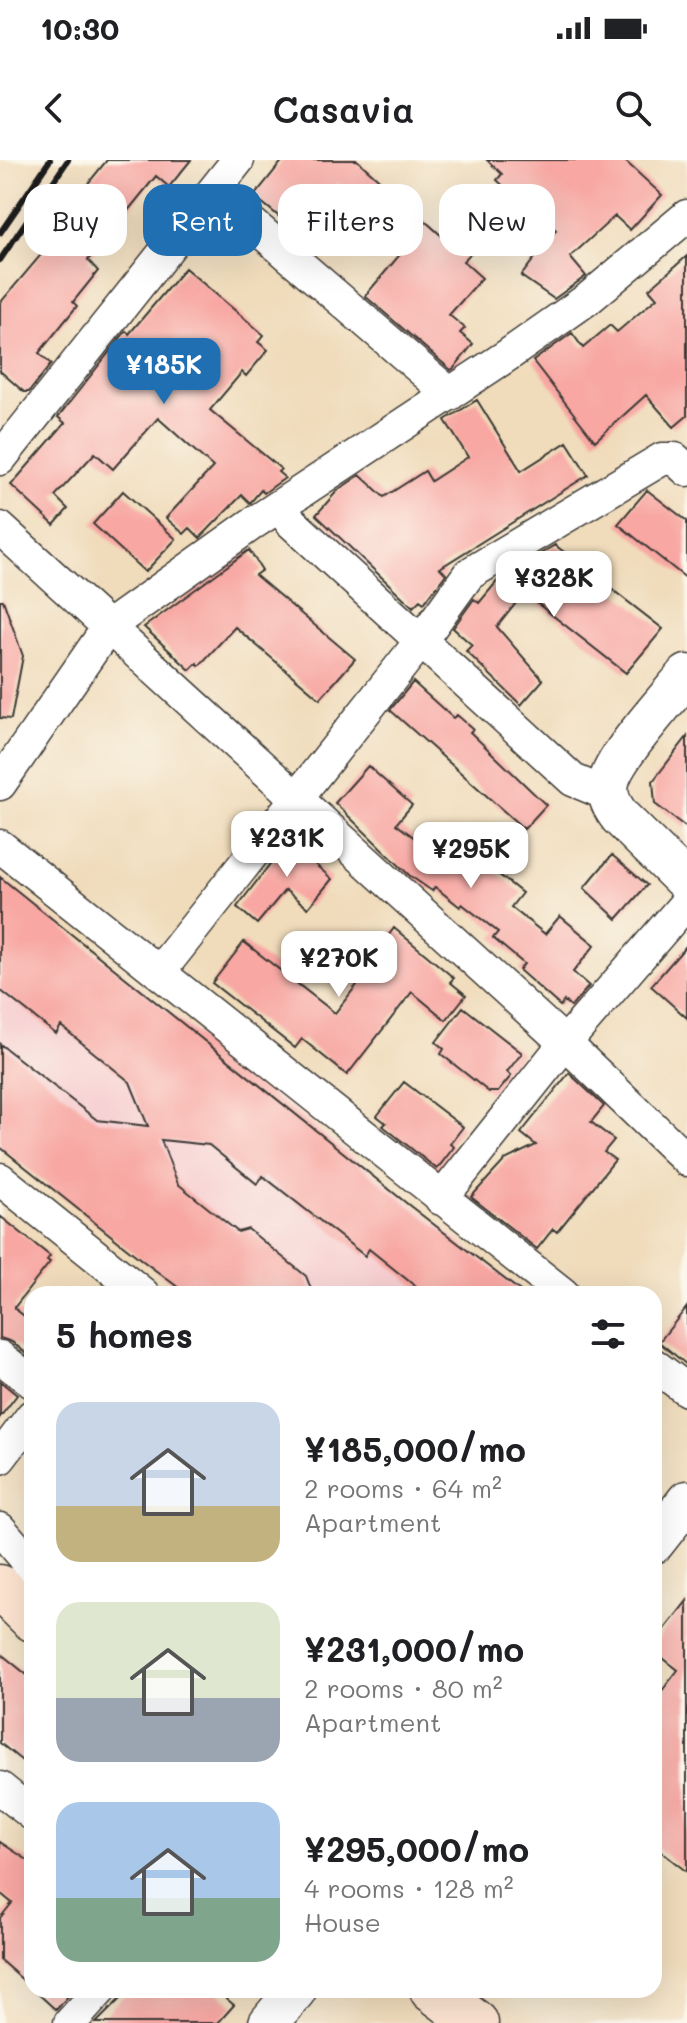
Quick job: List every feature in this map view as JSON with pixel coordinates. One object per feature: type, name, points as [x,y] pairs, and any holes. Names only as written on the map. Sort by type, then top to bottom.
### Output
[{"type":"main road","points":[[0,1587],[24,1608]]},
{"type":"main road","points":[[443,1998],[476,2023]]},
{"type":"street","points":[[219,184],[238,160]]},
{"type":"street","points":[[0,784],[109,626],[281,505],[589,298],[687,216]]},
{"type":"street","points":[[262,232],[450,394]]},
{"type":"street","points":[[0,459],[162,256]]},
{"type":"street","points":[[160,971],[420,642],[469,574],[662,459],[675,459],[687,470]]},
{"type":"street","points":[[281,505],[290,521],[573,780],[609,795]]},
{"type":"street","points":[[0,528],[565,1043],[687,1160]]},
{"type":"street","points":[[687,675],[616,767],[609,782],[611,806],[687,883]]},
{"type":"street","points":[[0,846],[553,1286]]},
{"type":"street","points":[[441,1199],[565,1043],[687,902]]},
{"type":"street","points":[[0,1179],[128,1286]]},
{"type":"street","points":[[0,1357],[24,1376]]},
{"type":"street","points":[[662,1371],[687,1390]]},
{"type":"street","points":[[0,1458],[24,1426]]},
{"type":"street","points":[[662,1533],[687,1501]]},
{"type":"street","points":[[0,1529],[24,1557]]},
{"type":"street","points":[[0,1788],[24,1808]]},
{"type":"street","points":[[70,2023],[93,1998]]},
{"type":"street","points":[[269,2023],[289,1998]]},
{"type":"shaded area","points":[[0,876],[516,1286],[175,1286],[0,1147]]},
{"type":"building","points":[[107,160],[191,160],[171,184],[165,184],[156,176],[150,184],[143,184],[143,192],[127,212],[127,184],[88,184]]},
{"type":"building","points":[[283,160],[357,160],[384,184],[278,184],[278,216],[262,203],[262,186]]},
{"type":"building","points":[[487,160],[624,160],[662,195],[630,230],[615,216],[570,257],[586,276],[554,299],[521,276],[536,256],[555,256],[555,184],[501,184],[497,180],[502,174]]},
{"type":"building","points":[[423,219],[439,233],[439,256],[468,256],[463,261],[482,278],[449,315],[465,328],[460,333],[473,344],[451,370],[365,296],[399,256],[423,256]]},
{"type":"building","points":[[40,256],[91,256],[88,260],[98,271],[73,302],[77,306],[39,353],[51,364],[29,392],[24,392],[0,371],[0,303]]},
{"type":"building","points":[[687,256],[687,416],[674,427],[646,395],[595,441],[533,361],[572,333],[583,348],[610,325],[617,332],[657,298],[649,289]]},
{"type":"building","points":[[185,268],[264,335],[258,342],[268,350],[246,376],[242,372],[210,410],[281,469],[278,472],[285,478],[264,493],[261,490],[250,503],[242,495],[200,538],[190,528],[184,534],[166,518],[213,467],[158,418],[113,469],[95,453],[55,496],[68,509],[54,525],[11,485],[65,423],[58,417],[126,331],[129,334]]},
{"type":"building","points":[[477,400],[521,471],[567,442],[588,475],[440,568],[446,574],[424,603],[420,600],[413,607],[316,515],[338,490],[360,475],[384,497],[425,471],[431,481],[468,457],[445,420]]},
{"type":"building","points":[[647,490],[687,521],[687,579],[618,524]]},
{"type":"building","points":[[123,491],[176,539],[145,572],[93,524]]},
{"type":"building","points":[[555,545],[663,629],[626,673],[524,593],[497,627],[543,680],[521,705],[466,651],[472,645],[453,628],[474,599],[479,603],[499,579]]},
{"type":"building","points":[[249,550],[262,570],[255,575],[355,659],[320,699],[235,627],[199,666],[197,663],[190,670],[144,627]]},
{"type":"building","points":[[0,600],[3,600],[23,656],[11,719],[0,718]]},
{"type":"building","points":[[413,682],[453,718],[457,715],[473,729],[470,732],[546,805],[524,829],[390,710]]},
{"type":"building","points":[[687,737],[687,828],[655,804],[653,781]]},
{"type":"building","points":[[368,766],[412,805],[396,824],[434,852],[441,843],[462,858],[465,854],[474,861],[477,857],[522,893],[511,907],[545,934],[560,916],[595,945],[573,972],[589,986],[571,1007],[564,1001],[560,1006],[519,970],[524,964],[493,938],[498,932],[462,904],[460,907],[435,887],[432,891],[409,875],[335,803]]},
{"type":"building","points":[[296,830],[319,849],[310,860],[332,879],[308,908],[285,890],[257,924],[237,907]]},
{"type":"building","points":[[612,855],[647,885],[617,919],[584,888]]},
{"type":"building","points":[[0,877],[514,1286],[415,1286],[369,1249],[365,1256],[263,1176],[257,1184],[209,1145],[161,1140],[178,1184],[238,1232],[248,1229],[306,1276],[310,1286],[176,1286],[0,1147],[0,1044],[97,1120],[148,1126],[130,1082],[61,1026],[56,1034],[0,990]]},
{"type":"building","points":[[394,928],[454,978],[450,982],[466,995],[446,1020],[412,992],[347,1075],[302,1039],[295,1048],[212,983],[244,942],[335,1013],[381,954],[377,951]]},
{"type":"building","points":[[687,945],[687,1018],[651,986]]},
{"type":"building","points":[[463,1007],[522,1053],[507,1072],[511,1076],[498,1092],[489,1092],[441,1054],[444,1049],[436,1042]]},
{"type":"building","points":[[569,1073],[604,1106],[591,1122],[614,1140],[604,1152],[615,1160],[557,1232],[553,1229],[537,1249],[471,1197],[505,1160],[536,1145],[521,1133]]},
{"type":"building","points":[[404,1082],[463,1127],[450,1144],[454,1147],[437,1169],[383,1126],[386,1123],[377,1116]]},
{"type":"building","points":[[0,1216],[50,1256],[47,1260],[50,1262],[31,1286],[24,1286],[24,1295],[14,1308],[24,1316],[24,1352],[12,1342],[0,1338]]},
{"type":"building","points":[[687,1307],[687,1365],[662,1344],[662,1338]]},
{"type":"building","points":[[0,1381],[17,1395],[0,1417]]},
{"type":"building","points":[[687,1601],[687,1872],[662,1852],[662,1691],[678,1670],[662,1657],[662,1633]]},
{"type":"building","points":[[0,1653],[24,1672],[24,1762],[0,1743]]},
{"type":"building","points":[[0,1842],[24,1858],[24,1981],[0,1960],[0,1918],[12,1903],[0,1893]]},
{"type":"building","points":[[43,1998],[67,1998],[56,2010]]},
{"type":"building","points":[[121,1998],[226,1998],[234,2005],[218,2023],[96,2023]]},
{"type":"railway","points":[[0,233],[50,160]]},
{"type":"railway","points":[[0,260],[68,160]]}]
